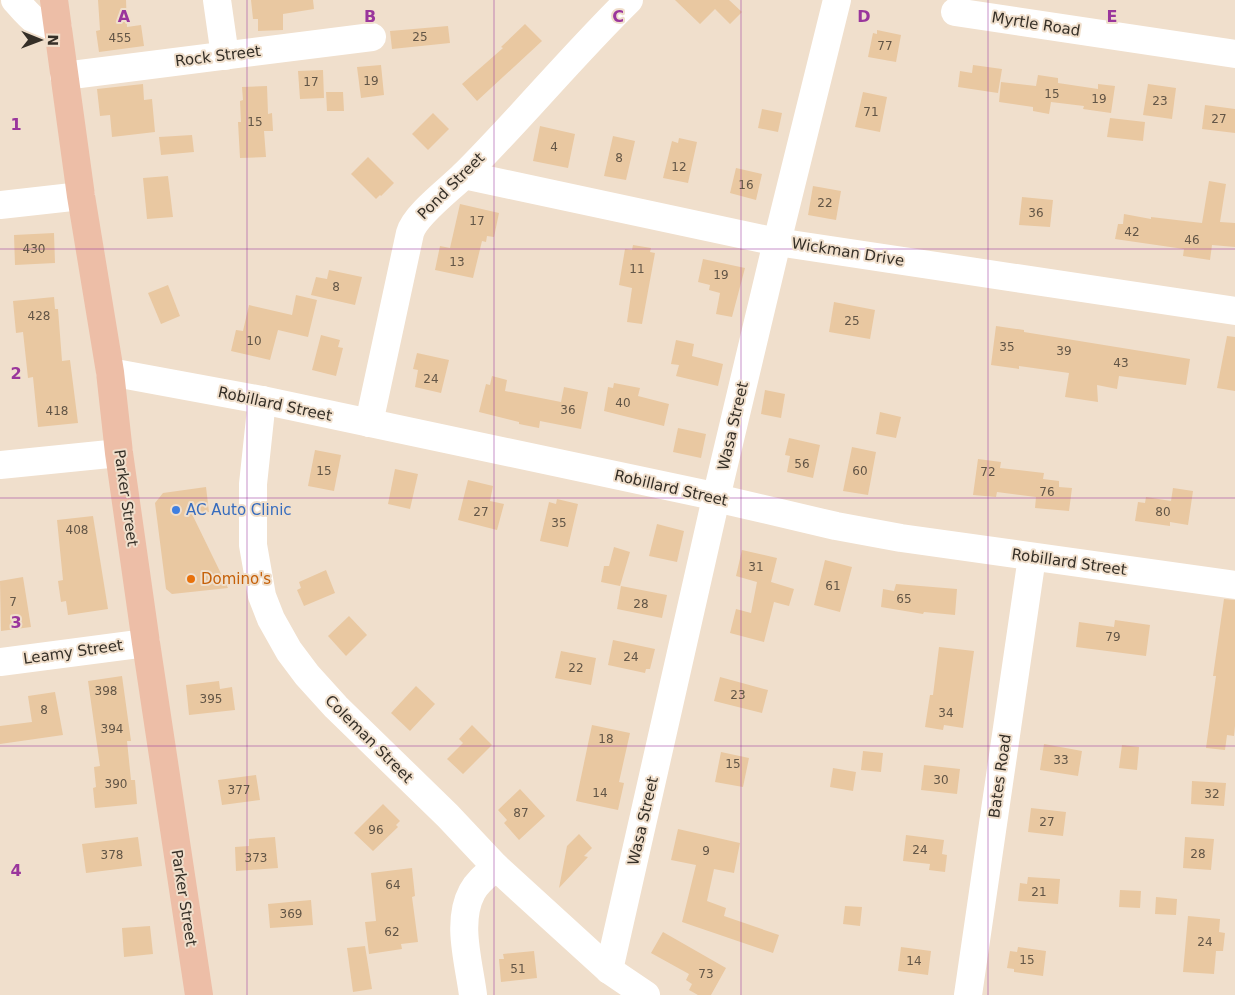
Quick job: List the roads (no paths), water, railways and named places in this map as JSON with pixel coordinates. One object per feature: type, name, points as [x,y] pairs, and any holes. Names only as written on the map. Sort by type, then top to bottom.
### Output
[{"type":"main road","name":"Parker Street","points":[[54,0],[81,196],[110,372],[119,453],[146,643],[199,995]]},
{"type":"street","points":[[15,0],[40,25],[46,28],[58,28]]},
{"type":"street","points":[[217,0],[225,56]]},
{"type":"street","name":"Pond Street","points":[[369,424],[412,229],[629,0]]},
{"type":"street","name":"Wasa Street","points":[[609,970],[716,498],[837,0]]},
{"type":"street","name":"Myrtle Road","points":[[956,12],[1235,54]]},
{"type":"street","name":"Rock Street","points":[[64,76],[372,36]]},
{"type":"street","name":"Wickman Drive","points":[[464,175],[777,242],[1235,311]]},
{"type":"street","points":[[0,205],[81,196]]},
{"type":"street","name":"Robillard Street","points":[[110,372],[262,400],[700,493],[836,526],[901,538],[1235,585]]},
{"type":"street","name":"Coleman Street","points":[[262,400],[254,462],[253,545],[262,596],[271,619],[289,651],[313,682],[336,707],[448,816],[496,867],[609,970],[646,995]]},
{"type":"street","points":[[0,465],[119,453]]},
{"type":"street","name":"Bates Road","points":[[968,995],[1032,557]]},
{"type":"street","name":"Leamy Street","points":[[0,662],[146,643]]},
{"type":"street","points":[[473,995],[464,923],[467,905],[472,891],[496,867]]},
{"type":"place","name":"AC Auto Clinic","points":[[176,510]]},
{"type":"place","name":"Domino's","points":[[191,579]]}]
